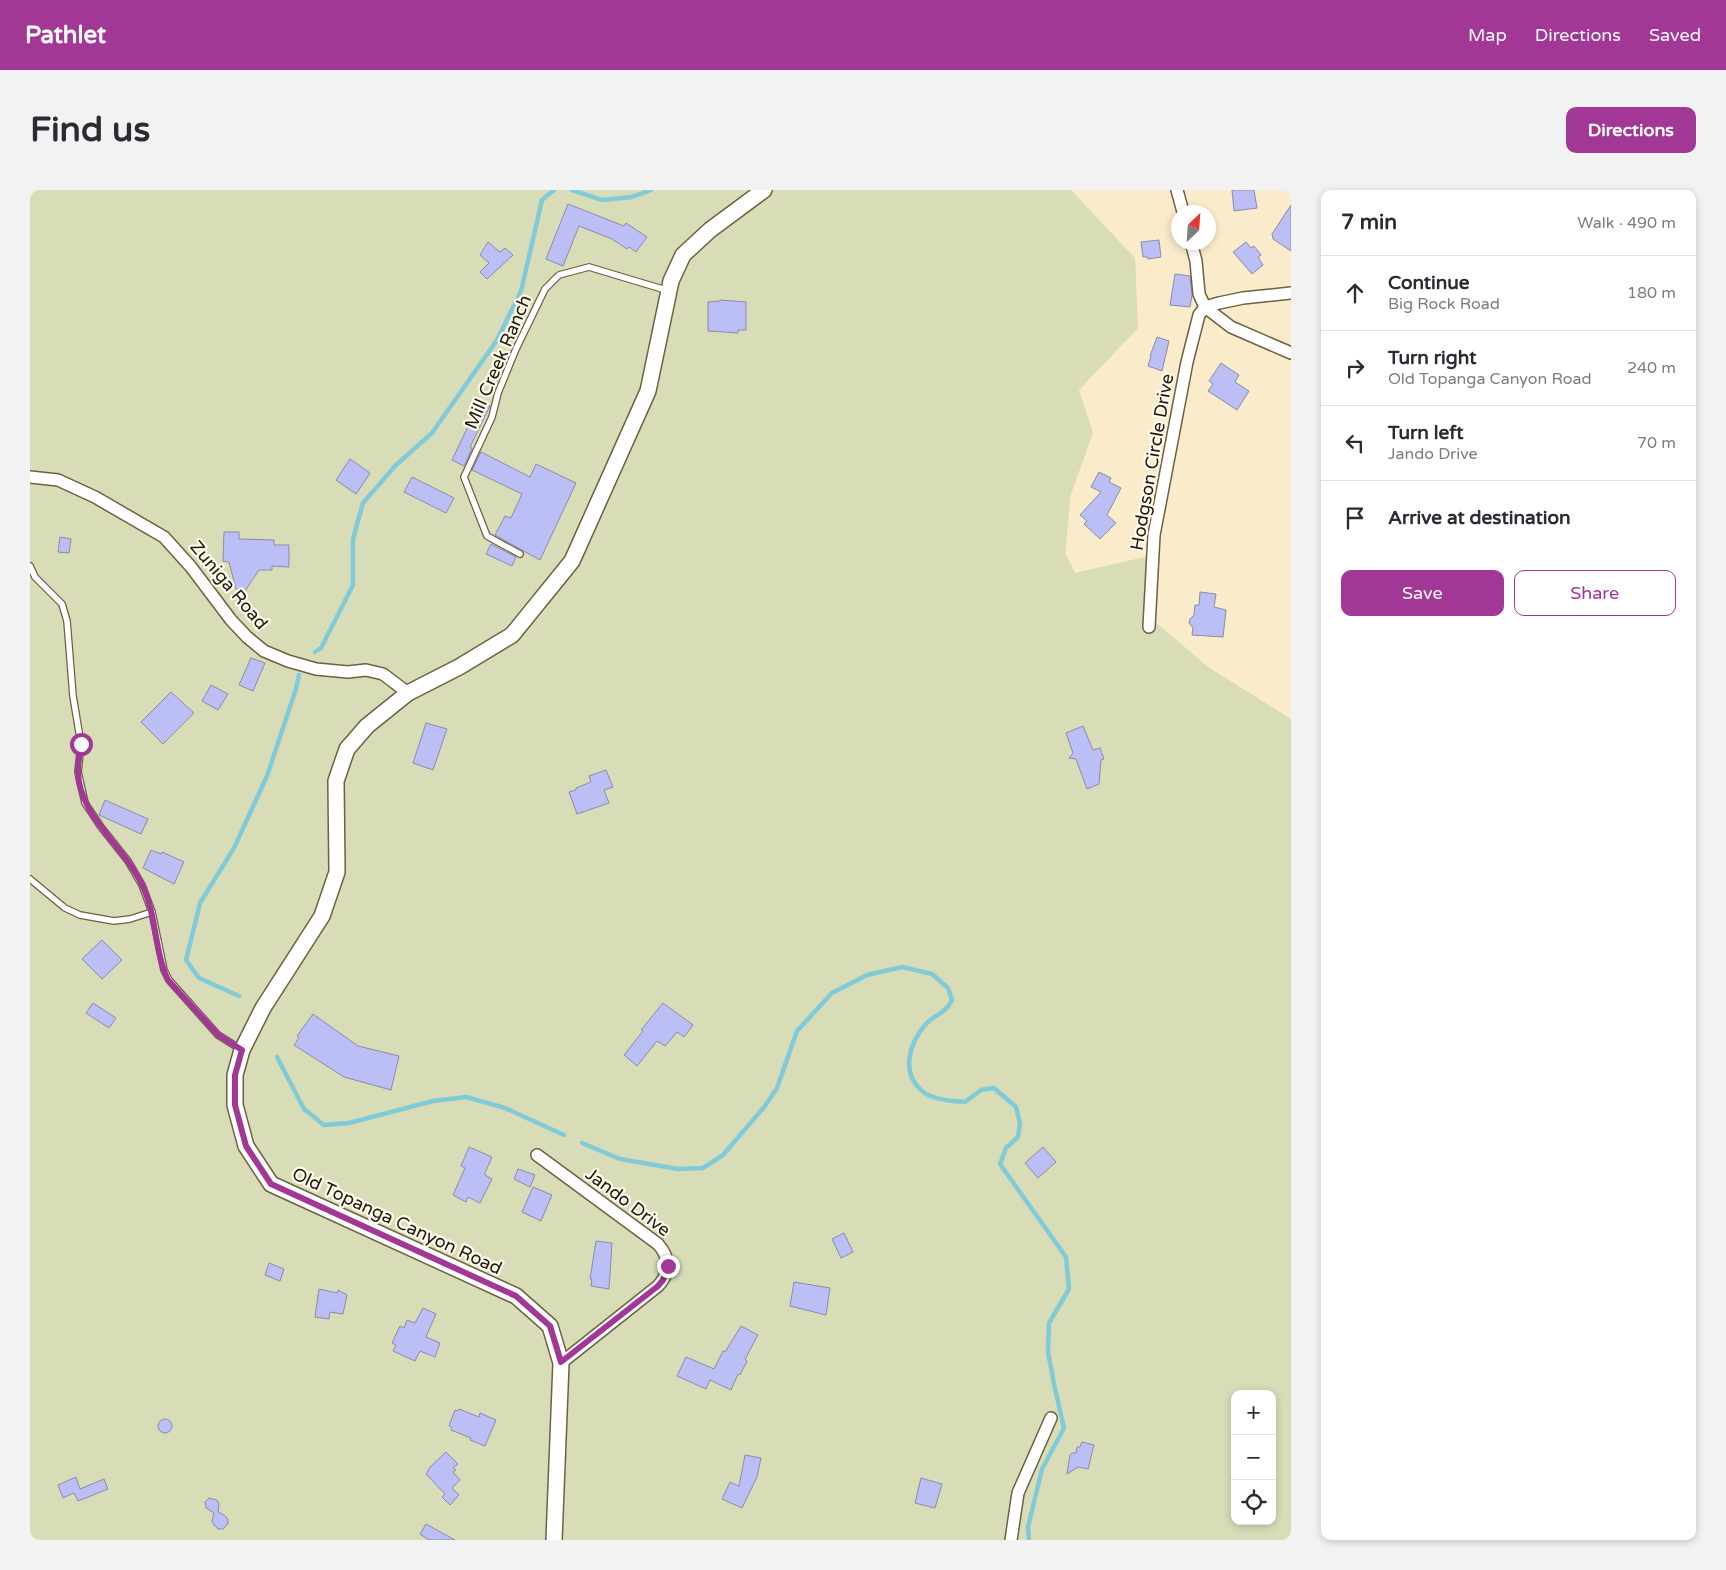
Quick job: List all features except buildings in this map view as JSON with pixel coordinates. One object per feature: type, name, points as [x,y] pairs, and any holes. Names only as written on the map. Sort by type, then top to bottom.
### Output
[{"type":"main road","name":"Old Topanga Canyon Road","points":[[554,1540],[561,1362],[550,1326],[516,1296],[271,1184],[246,1146],[235,1105],[235,1075],[242,1050],[263,1008],[322,916],[337,872],[336,781],[347,749],[367,726],[408,693],[459,667],[512,634],[572,561],[648,391],[671,281],[683,255],[710,230],[764,190]]},
{"type":"street","points":[[1178,190],[1181,205]]},
{"type":"street","points":[[1193,250],[1199,294],[1205,307],[1231,327],[1291,353]]},
{"type":"street","points":[[1205,307],[1243,298],[1291,293]]},
{"type":"street","name":"Hodgson Circle Drive","points":[[1149,627],[1154,535],[1187,362],[1199,315],[1205,307]]},
{"type":"street","name":"Zuniga Road","points":[[30,477],[58,480],[95,497],[164,537],[191,567],[231,620],[264,651],[288,661],[316,669],[348,672],[366,670],[383,674],[408,693]]},
{"type":"street","name":"Jando Drive","points":[[537,1155],[658,1244],[664,1252],[668,1266],[663,1280],[658,1286],[561,1362]]},
{"type":"street","points":[[1011,1540],[1018,1493],[1051,1418]]},
{"type":"lane","name":"Mill Creek Ranch","points":[[520,554],[487,536],[464,476],[492,417],[498,393],[544,289],[559,275],[589,267],[669,291]]},
{"type":"lane","points":[[30,566],[35,576],[62,604],[67,621],[73,696],[81,744],[78,772],[85,803],[128,861],[142,884],[152,912],[164,970],[168,980],[218,1035],[242,1050]]},
{"type":"lane","points":[[30,879],[65,908],[80,915],[114,921],[130,919],[152,912]]},
{"type":"green space","points":[[30,190],[1071,190],[1135,258],[1138,328],[1079,390],[1093,433],[1071,494],[1065,553],[1075,573],[1149,556],[1153,620],[1208,667],[1291,719],[1291,1540],[30,1540]]},
{"type":"waterway","points":[[315,652],[321,648],[353,585],[353,539],[363,503],[396,465],[432,433],[497,340],[521,291],[542,200],[554,190]]},
{"type":"waterway","points":[[572,190],[602,200],[632,197],[651,190]]},
{"type":"waterway","points":[[239,996],[199,978],[186,960],[200,903],[234,848],[267,776],[299,675]]},
{"type":"waterway","points":[[582,1143],[620,1159],[678,1169],[703,1168],[723,1155],[765,1106],[777,1088],[797,1031],[832,993],[867,975],[902,967],[932,974],[948,988],[952,1000],[949,1005],[943,1012],[928,1021],[911,1049],[909,1067],[911,1075],[921,1090],[936,1098],[965,1102],[981,1090],[994,1088],[1016,1107],[1020,1123],[1018,1137],[1006,1148],[1000,1164],[1066,1257],[1069,1289],[1049,1323],[1048,1352],[1064,1428],[1042,1469],[1028,1527],[1029,1540]]},
{"type":"waterway","points":[[277,1057],[304,1109],[324,1125],[349,1123],[433,1101],[466,1097],[505,1108],[564,1135]]},
{"type":"route","points":[[81,744],[78,772],[85,803],[128,861],[142,884],[152,912],[164,970],[168,980],[218,1035],[242,1050],[235,1075],[235,1105],[246,1146],[271,1184],[516,1296],[550,1326],[561,1362],[658,1286],[667,1273],[668,1266]]}]
